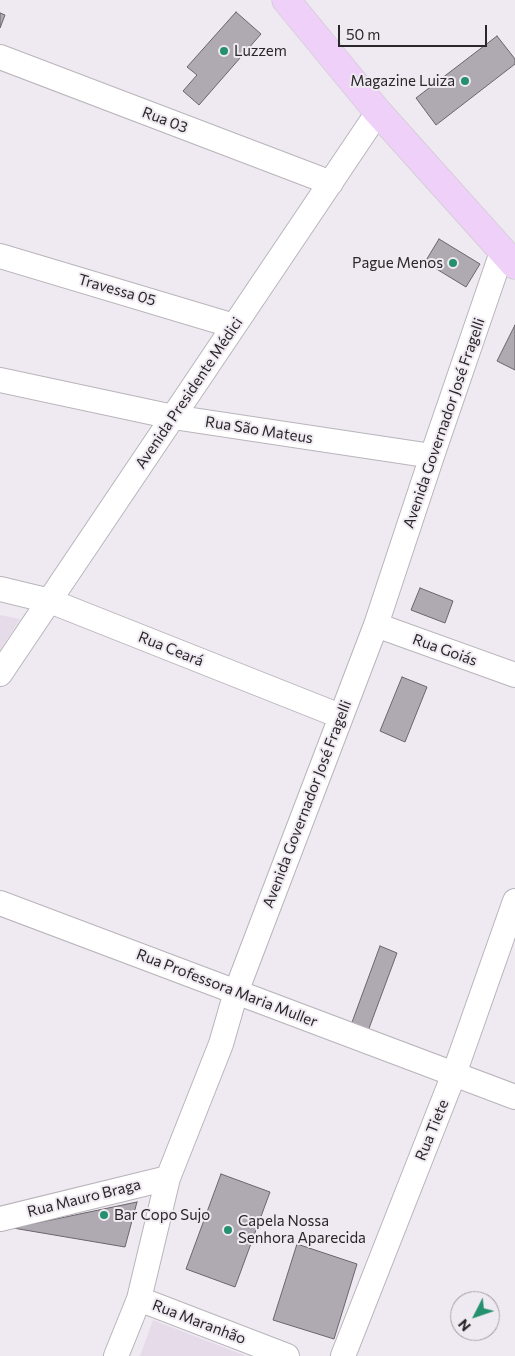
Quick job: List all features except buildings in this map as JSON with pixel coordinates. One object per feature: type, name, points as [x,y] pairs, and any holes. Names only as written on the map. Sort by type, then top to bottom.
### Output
[{"type":"main road","points":[[286,0],[378,112],[509,258]]},
{"type":"street","name":"Rua 03","points":[[0,58],[331,182]]},
{"type":"street","name":"Avenida Presidente Médici","points":[[0,674],[378,112]]},
{"type":"street","name":"Travessa 05","points":[[0,256],[234,326]]},
{"type":"street","name":"Avenida Governador José Fragelli","points":[[116,1356],[139,1299],[168,1178],[222,1044],[236,992],[376,625],[432,456],[509,258]]},
{"type":"street","name":"Rua São Mateus","points":[[0,380],[173,417],[432,456]]},
{"type":"street","name":"Rua Ceará","points":[[0,589],[50,601],[340,716]]},
{"type":"street","name":"Rua Goiás","points":[[376,625],[515,675]]},
{"type":"street","name":"Rua Tiete","points":[[343,1356],[454,1074],[515,901]]},
{"type":"street","name":"Rua Professora Maria Muller","points":[[0,903],[515,1097]]},
{"type":"street","name":"Rua Mauro Braga","points":[[0,1219],[168,1178]]},
{"type":"street","name":"Rua Maranhão","points":[[139,1299],[287,1356]]},
{"type":"shaded area","points":[[0,615],[20,619],[0,650]]},
{"type":"shaded area","points":[[153,1320],[246,1356],[140,1356]]},
{"type":"place","name":"Luzzem","points":[[224,51]]},
{"type":"place","name":"Magazine Luiza","points":[[465,81]]},
{"type":"place","name":"Pague Menos","points":[[453,263]]},
{"type":"place","name":"Bar Copo Sujo","points":[[104,1215]]},
{"type":"place","name":"Capela Nossa Senhora Aparecida","points":[[228,1230]]}]
